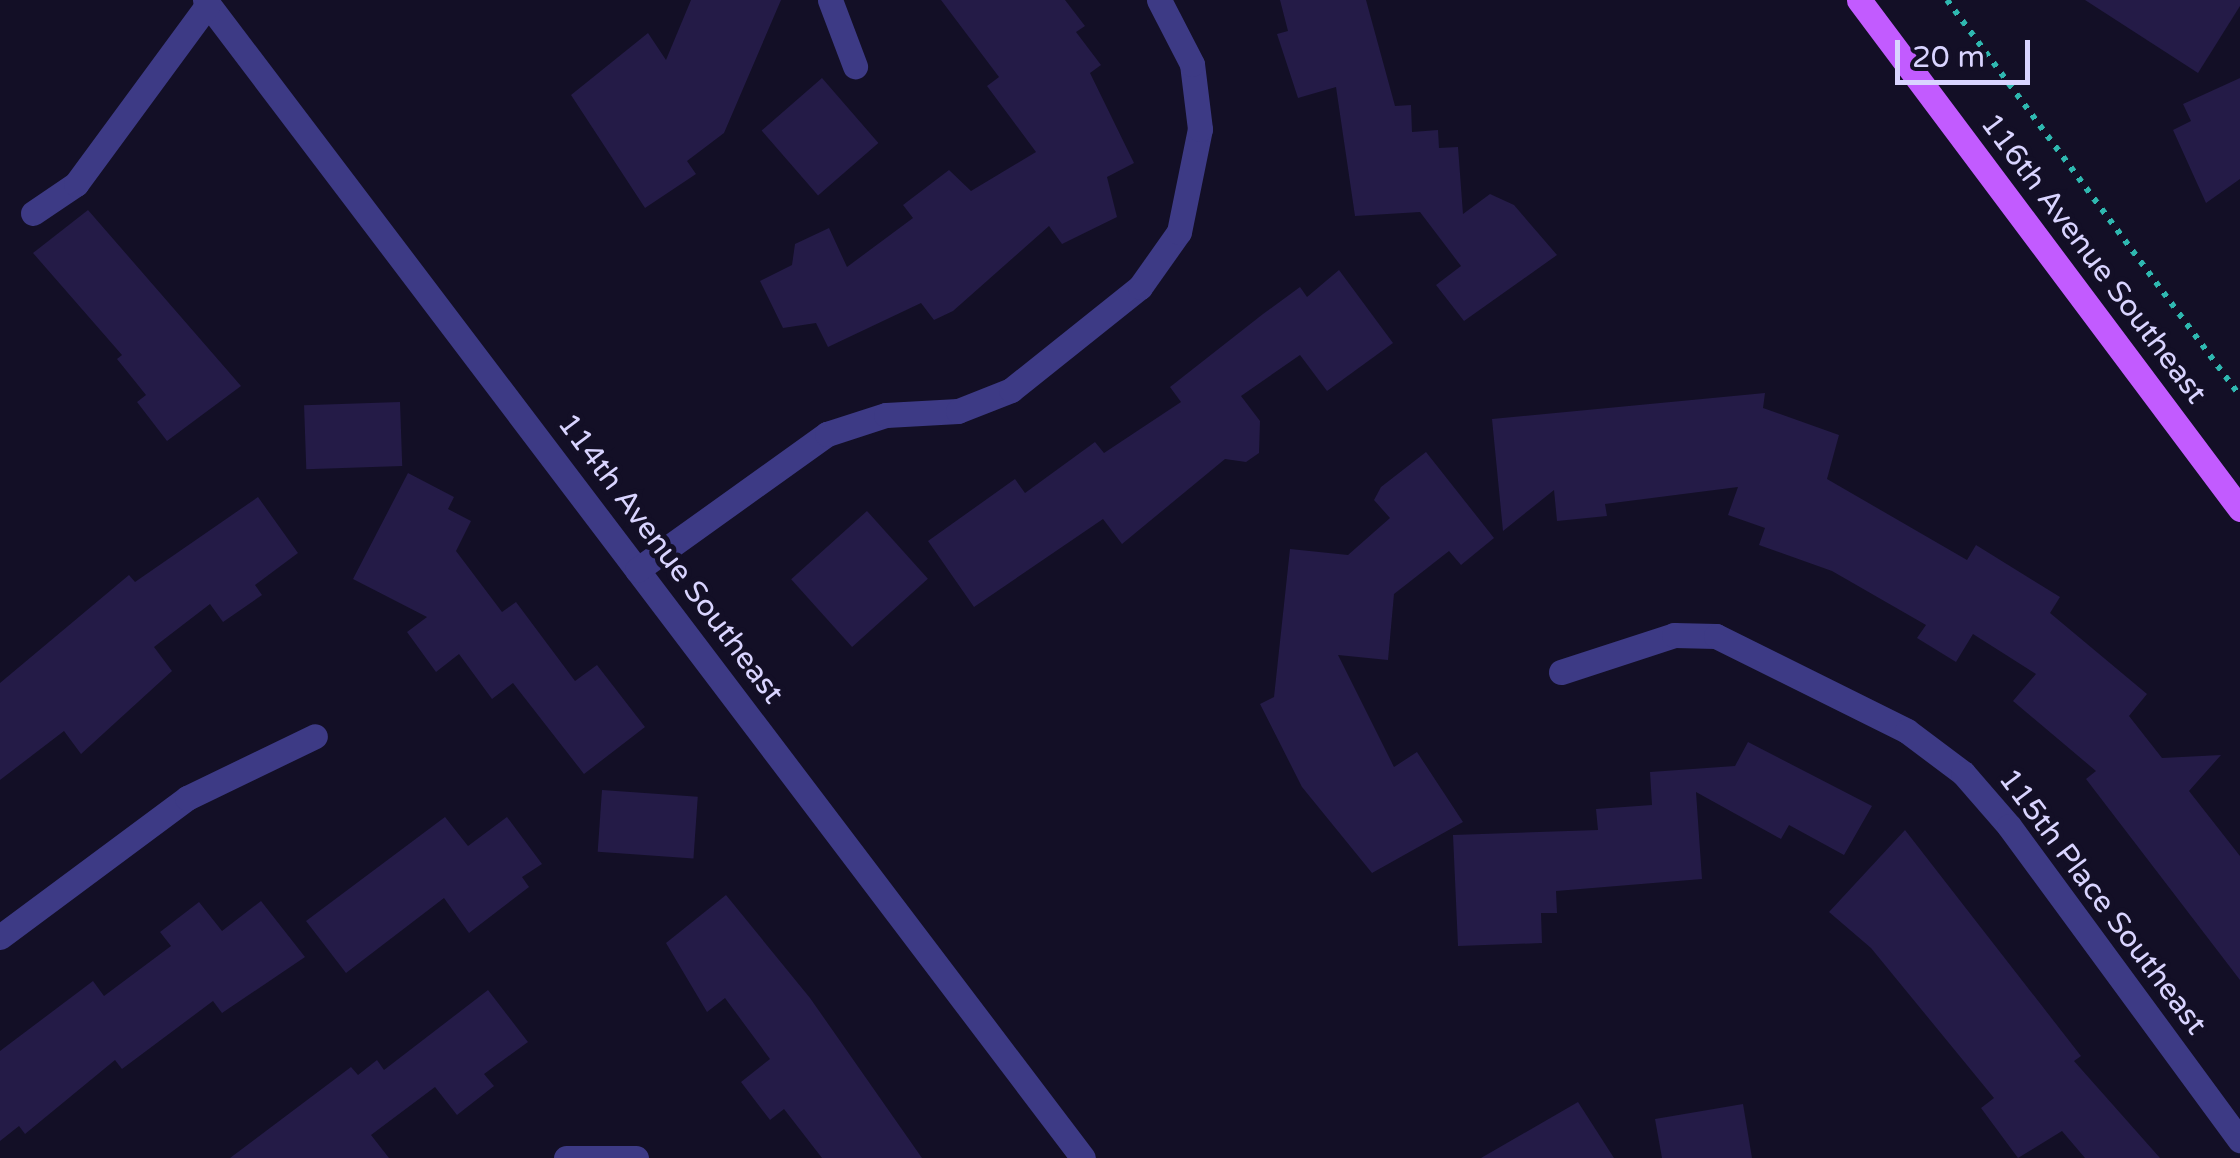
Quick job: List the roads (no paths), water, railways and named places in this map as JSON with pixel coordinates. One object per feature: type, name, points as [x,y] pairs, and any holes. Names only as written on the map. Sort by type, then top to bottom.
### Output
[{"type":"main road","name":"116th Avenue Southeast","points":[[1859,0],[2240,509]]},
{"type":"street","points":[[830,0],[855,66]]},
{"type":"street","points":[[637,570],[816,439],[886,415],[958,411],[1010,390],[1140,287],[1178,232],[1196,184],[1200,129],[1192,64],[1159,0]]},
{"type":"street","points":[[33,213],[76,184],[206,2]]},
{"type":"street","name":"114th Avenue Southeast","points":[[206,2],[1083,1158]]},
{"type":"street","name":"115th Place Southeast","points":[[1561,672],[1674,634],[1716,636],[1907,731],[1963,773],[2009,826],[2240,1140]]},
{"type":"street","points":[[0,938],[188,798],[314,736]]},
{"type":"street","points":[[566,1158],[636,1158]]}]
